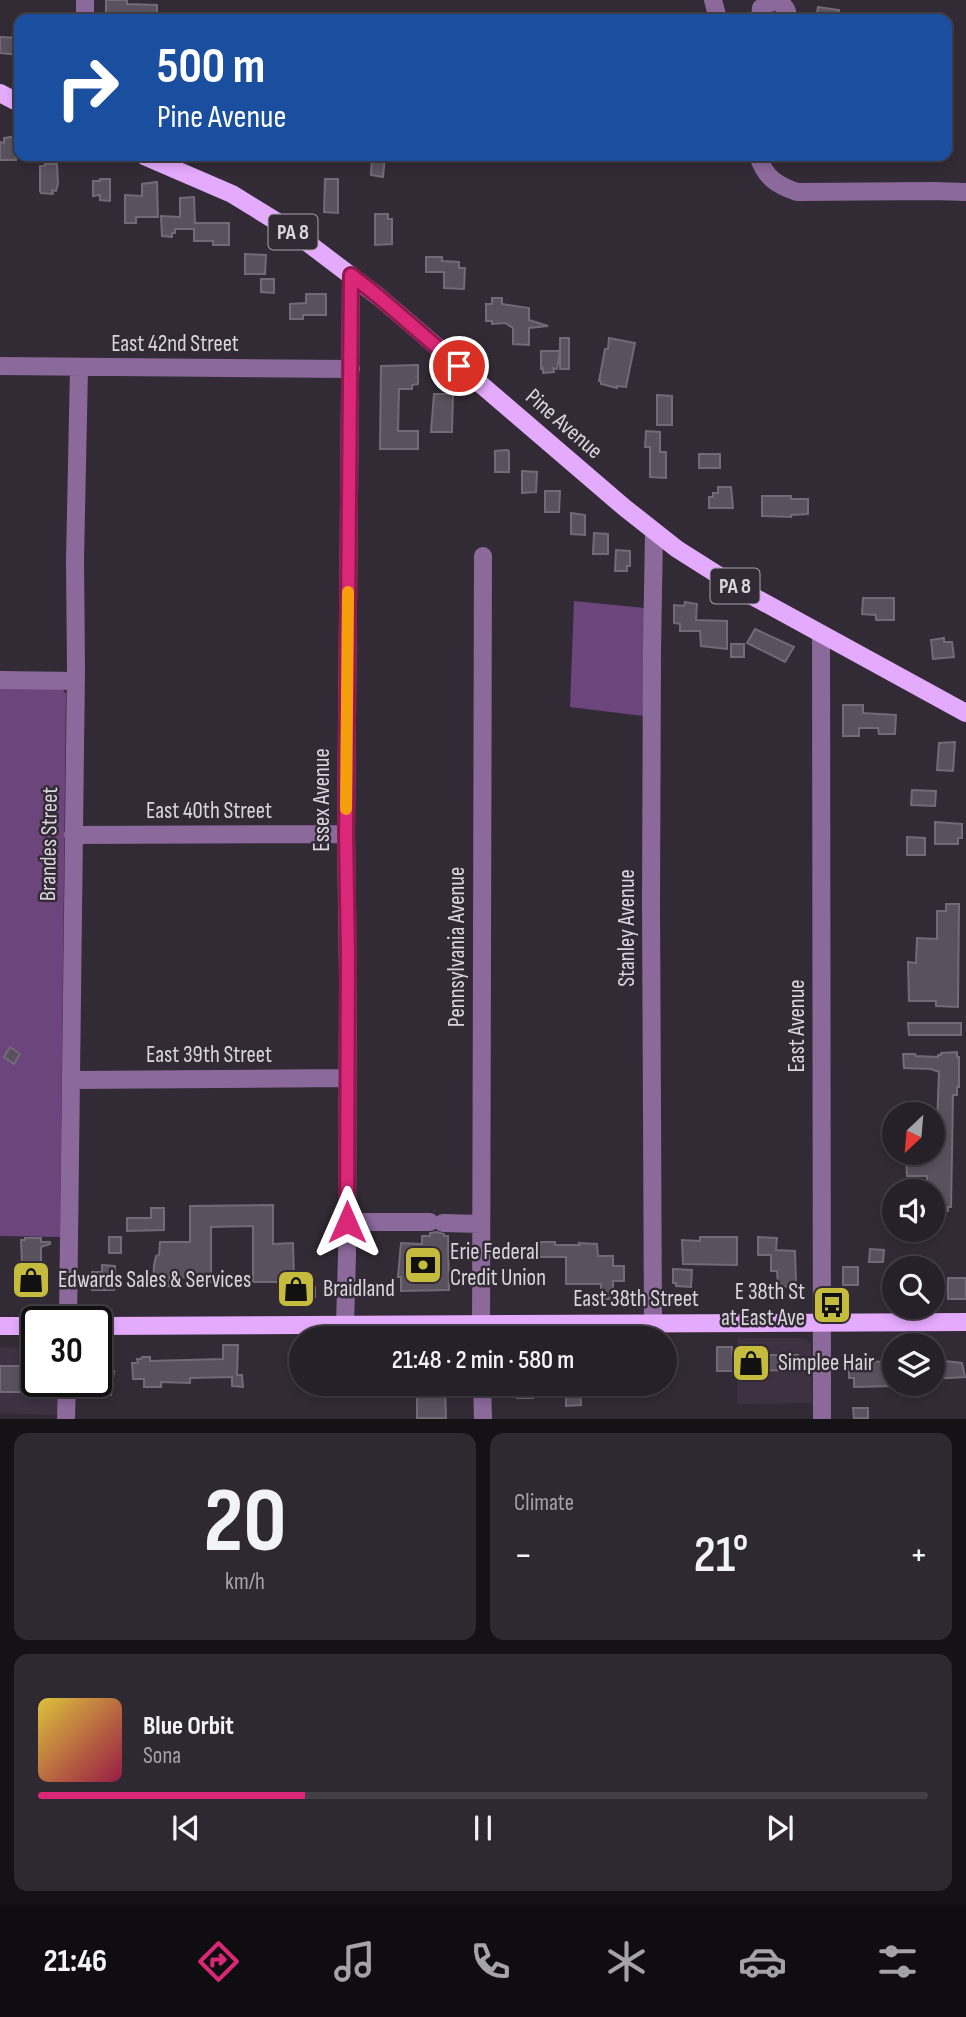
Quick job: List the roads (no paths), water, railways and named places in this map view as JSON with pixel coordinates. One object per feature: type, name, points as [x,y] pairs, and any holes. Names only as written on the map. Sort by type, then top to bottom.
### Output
[{"type":"main road","name":"Pine Avenue","points":[[156,161],[213,185],[292,231],[379,297],[654,532],[721,578],[966,713]]},
{"type":"main road","name":"East 38th Street","points":[[610,1326],[966,1322]]},
{"type":"main road","points":[[0,1326],[21,1326]]},
{"type":"main road","name":"East 38th Street","points":[[112,1326],[364,1326]]},
{"type":"street","points":[[760,14],[761,8],[773,1],[782,4],[787,14]]},
{"type":"street","points":[[760,161],[763,170],[779,184],[797,192],[966,192]]},
{"type":"street","name":"Essex Avenue","points":[[345,1325],[351,275]]},
{"type":"street","name":"East 42nd Street","points":[[0,366],[351,369]]},
{"type":"street","name":"Brandes Street","points":[[68,1306],[79,368]]},
{"type":"street","name":"Stanley Avenue","points":[[653,1324],[651,889],[654,532]]},
{"type":"street","name":"Pennsylvania Avenue","points":[[481,1326],[483,556]]},
{"type":"street","name":"East Avenue","points":[[821,634],[822,1419]]},
{"type":"street","points":[[0,680],[76,681]]},
{"type":"street","name":"East 40th Street","points":[[73,835],[346,834]]},
{"type":"street","name":"East 39th Street","points":[[71,1080],[347,1079]]},
{"type":"street","points":[[347,1222],[481,1224]]},
{"type":"street","points":[[482,1396],[483,1419]]},
{"type":"street","points":[[66,1419],[67,1397]]},
{"type":"place","name":"Erie Federal Credit Union","points":[[423,1265]]},
{"type":"place","name":"Edwards Sales & Services","points":[[31,1280]]},
{"type":"place","name":"Braidland","points":[[296,1289]]},
{"type":"place","name":"E 38th St at East Ave","points":[[832,1305]]},
{"type":"place","name":"Simplee Hair","points":[[751,1363]]}]
